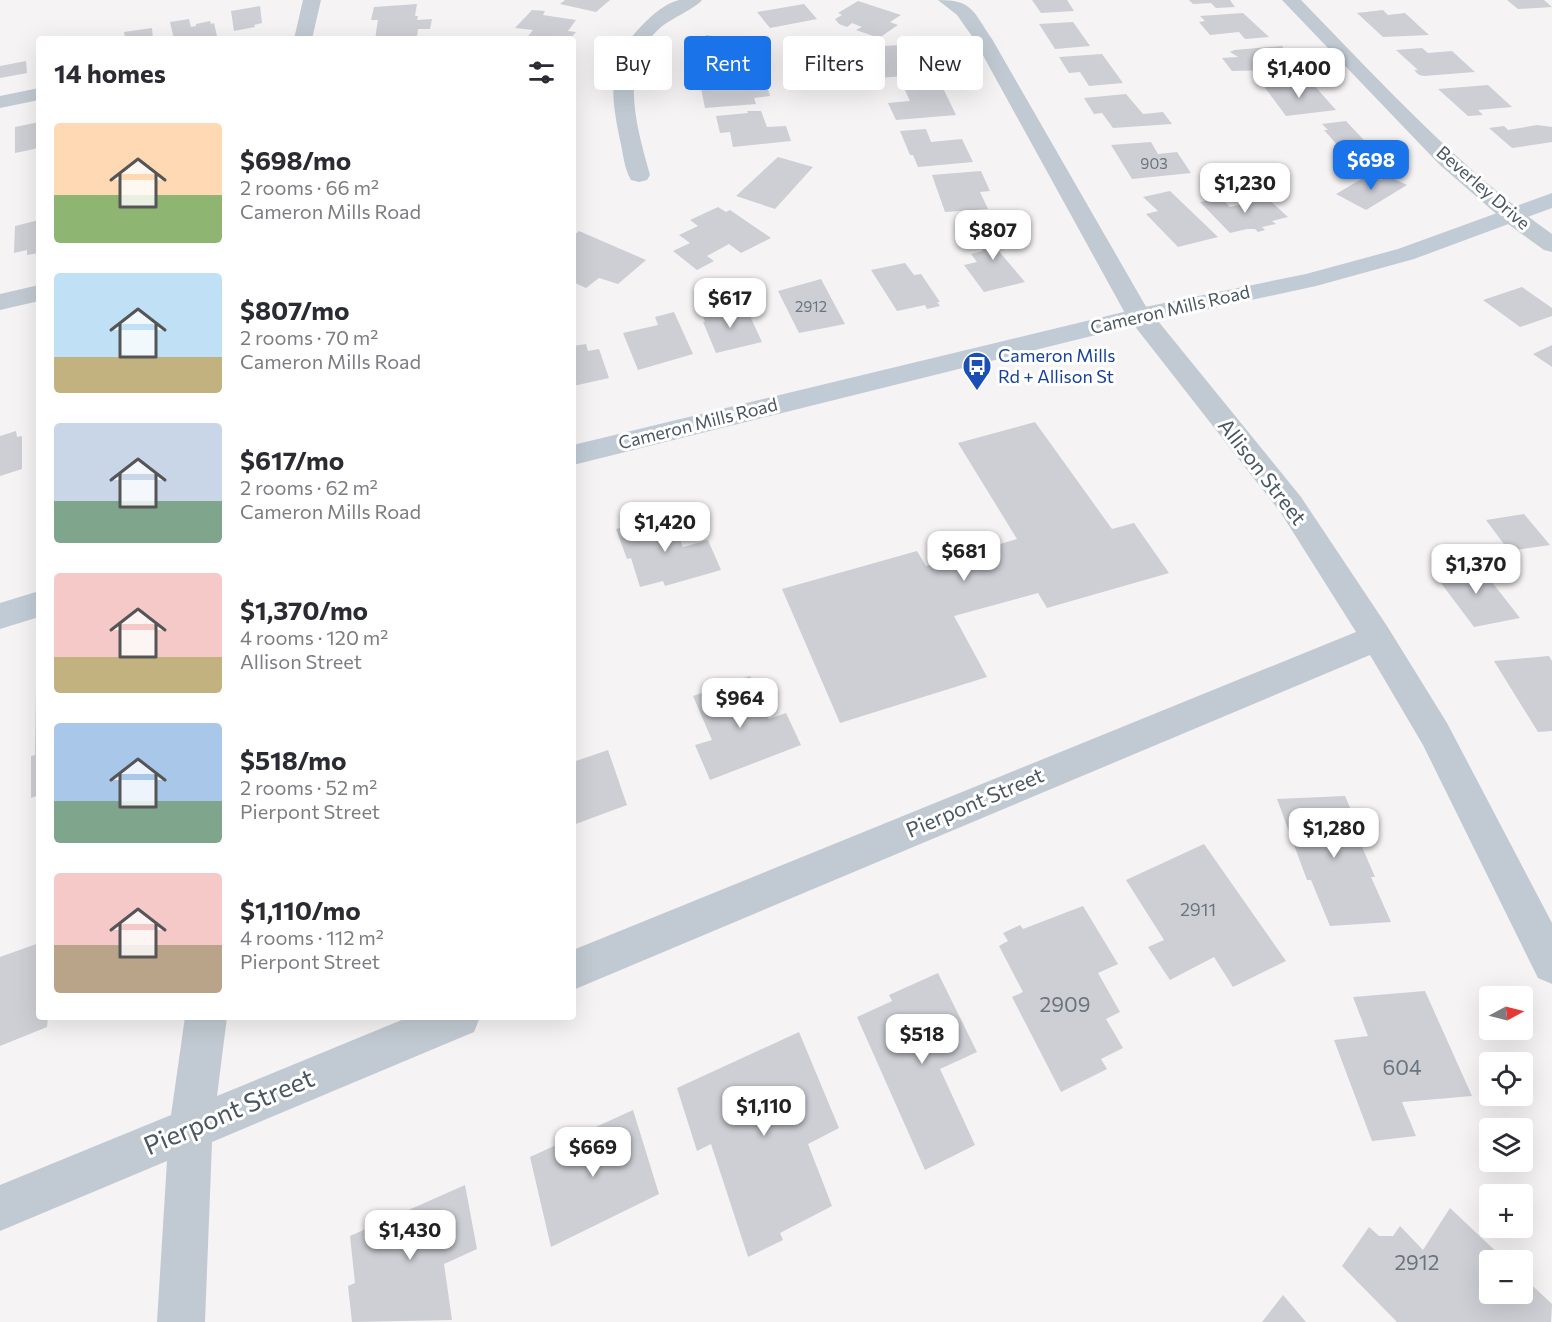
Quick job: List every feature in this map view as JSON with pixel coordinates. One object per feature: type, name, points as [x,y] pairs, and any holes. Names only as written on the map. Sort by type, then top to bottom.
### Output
[{"type":"street","points":[[304,36],[312,0]]},
{"type":"street","points":[[639,175],[630,139],[624,80],[626,64],[641,36],[660,20],[693,0]]},
{"type":"street","name":"Allison Street","points":[[947,0],[964,11],[983,39],[1140,316],[1291,505],[1376,636],[1435,734],[1552,964]]},
{"type":"street","name":"Beverley Drive","points":[[1291,0],[1432,144],[1509,216],[1552,244]]},
{"type":"street","points":[[0,102],[36,95]]},
{"type":"street","name":"Cameron Mills Road","points":[[576,454],[1140,316],[1307,281],[1406,254],[1552,200]]},
{"type":"street","points":[[0,302],[36,294]]},
{"type":"street","points":[[0,616],[36,605]]},
{"type":"street","name":"Pierpont Street","points":[[576,969],[1367,642],[1376,636]]},
{"type":"street","points":[[182,1322],[191,1128],[206,1020]]},
{"type":"street","name":"Pierpont Street","points":[[0,1208],[452,1020]]},
{"type":"building","points":[[565,0],[610,0],[596,12],[560,4]]},
{"type":"building","points":[[1032,0],[1067,0],[1074,11],[1041,13]]},
{"type":"building","points":[[1189,0],[1230,0],[1235,7],[1216,8],[1211,3],[1193,4]]},
{"type":"building","points":[[1507,0],[1544,0],[1552,7],[1518,9]]},
{"type":"building","points":[[858,1],[901,15],[890,22],[898,25],[882,36],[873,36],[856,30],[862,27],[852,23],[847,27],[839,24],[835,19],[842,15],[838,13]]},
{"type":"building","points":[[417,4],[415,16],[418,16],[417,20],[432,19],[430,29],[418,29],[417,36],[375,36],[378,20],[371,20],[374,7]]},
{"type":"building","points":[[804,4],[817,19],[770,28],[757,12]]},
{"type":"building","points":[[260,6],[262,23],[254,25],[255,27],[234,31],[231,11]]},
{"type":"building","points":[[532,10],[545,11],[543,15],[576,20],[568,31],[576,32],[573,36],[528,36],[533,30],[515,28]]},
{"type":"building","points":[[1383,10],[1388,15],[1405,13],[1429,35],[1383,37],[1357,13]]},
{"type":"building","points":[[1243,13],[1269,37],[1245,39],[1239,32],[1210,35],[1199,22],[1205,21],[1200,16]]},
{"type":"building","points":[[189,19],[191,27],[210,21],[211,24],[214,23],[217,36],[173,36],[170,22]]},
{"type":"building","points":[[1073,22],[1090,46],[1055,49],[1039,24]]},
{"type":"building","points":[[152,28],[153,36],[125,36],[124,32]]},
{"type":"building","points":[[897,45],[897,76],[885,78],[885,46]]},
{"type":"building","points":[[1282,46],[1302,73],[1276,75],[1272,70],[1232,71],[1222,58],[1238,57],[1230,52],[1234,50]]},
{"type":"building","points":[[1422,48],[1428,53],[1452,51],[1475,72],[1419,75],[1414,70],[1418,70],[1396,50]]},
{"type":"building","points":[[1102,54],[1123,83],[1089,86],[1080,72],[1069,73],[1059,57]]},
{"type":"building","points":[[26,61],[27,73],[0,78],[0,66]]},
{"type":"building","points":[[1312,83],[1336,110],[1286,116],[1263,85]]},
{"type":"building","points":[[1488,85],[1512,107],[1478,110],[1483,115],[1468,116],[1438,89]]},
{"type":"building","points":[[701,90],[768,90],[770,96],[754,98],[756,104],[705,108]]},
{"type":"building","points":[[905,90],[944,90],[956,115],[896,120],[888,103],[910,101]]},
{"type":"building","points":[[1126,94],[1143,114],[1163,112],[1172,124],[1113,128],[1102,113],[1094,114],[1084,98]]},
{"type":"building","points":[[747,111],[761,111],[767,127],[786,126],[791,141],[733,147],[730,132],[720,133],[716,116],[748,113]]},
{"type":"building","points":[[1346,121],[1374,151],[1357,153],[1350,146],[1339,147],[1324,130],[1328,130],[1322,124]]},
{"type":"building","points":[[36,123],[36,149],[15,153],[15,127]]},
{"type":"building","points":[[1537,125],[1552,127],[1552,142],[1512,148],[1489,128],[1504,126],[1508,130]]},
{"type":"building","points":[[926,129],[931,142],[962,139],[973,162],[918,167],[900,131]]},
{"type":"building","points":[[1151,142],[1158,154],[1177,152],[1191,173],[1132,179],[1111,145]]},
{"type":"building","points":[[778,157],[813,167],[775,209],[736,196]]},
{"type":"building","points":[[981,171],[990,191],[980,192],[988,209],[945,212],[932,175]]},
{"type":"building","points":[[1370,174],[1381,180],[1388,176],[1407,185],[1366,210],[1336,194]]},
{"type":"building","points":[[1170,191],[1218,237],[1178,247],[1146,214],[1158,211],[1143,197]]},
{"type":"building","points":[[1221,198],[1230,207],[1267,198],[1288,217],[1272,221],[1276,224],[1262,227],[1265,230],[1258,232],[1255,229],[1247,229],[1230,233],[1200,202]]},
{"type":"building","points":[[718,207],[726,212],[730,210],[771,238],[741,253],[729,244],[707,256],[714,261],[697,270],[673,251],[690,243],[679,235],[698,226],[690,220]]},
{"type":"building","points":[[36,221],[36,254],[27,255],[27,250],[14,253],[15,226]]},
{"type":"building","points":[[1002,227],[1017,245],[997,249],[1025,282],[984,292],[964,265],[977,262],[971,254],[983,251],[970,234]]},
{"type":"building","points":[[579,231],[646,260],[618,284],[599,278],[586,288],[576,283],[576,234]]},
{"type":"building","points":[[905,263],[914,275],[921,274],[940,302],[937,302],[940,306],[927,309],[925,305],[897,311],[871,270]]},
{"type":"building","points":[[821,279],[845,324],[799,333],[778,291]]},
{"type":"building","points":[[1522,287],[1552,308],[1552,316],[1520,327],[1483,300]]},
{"type":"building","points":[[727,306],[732,316],[748,312],[762,342],[716,353],[703,322],[705,322],[701,311]]},
{"type":"building","points":[[674,312],[693,354],[638,370],[623,333],[658,325],[655,317]]},
{"type":"building","points":[[586,344],[588,351],[599,349],[609,378],[576,385],[576,346]]},
{"type":"building","points":[[1552,345],[1552,367],[1533,354]]},
{"type":"building","points":[[1035,422],[1112,529],[1134,523],[1169,573],[1047,608],[1038,593],[954,616],[987,677],[840,723],[782,589],[917,551],[926,566],[1017,539],[958,443]]},
{"type":"building","points":[[16,431],[17,437],[22,436],[22,469],[0,476],[0,436]]},
{"type":"building","points":[[1524,514],[1550,545],[1509,551],[1486,520]]},
{"type":"building","points":[[670,515],[683,547],[708,540],[721,570],[665,586],[663,581],[640,587],[631,558],[627,559],[616,529]]},
{"type":"building","points":[[1477,563],[1520,618],[1474,627],[1432,571]]},
{"type":"building","points":[[1549,656],[1552,661],[1552,731],[1538,732],[1494,661]]},
{"type":"building","points":[[750,676],[769,719],[786,713],[801,745],[710,780],[695,745],[712,740],[693,696]]},
{"type":"building","points":[[36,689],[36,796],[31,798],[31,756],[35,755]]},
{"type":"building","points":[[608,750],[627,805],[576,824],[576,761]]},
{"type":"building","points":[[1345,796],[1365,842],[1360,842],[1375,877],[1371,877],[1391,922],[1330,926],[1311,880],[1307,880],[1277,799]]},
{"type":"building","points":[[1204,844],[1286,961],[1233,987],[1214,957],[1170,980],[1148,947],[1164,940],[1126,880]]},
{"type":"building","points":[[1083,906],[1118,964],[1098,973],[1120,1012],[1106,1019],[1123,1048],[1101,1059],[1107,1069],[1061,1092],[1012,997],[1023,992],[999,946],[1008,941],[1003,933],[1020,925],[1023,929]]},
{"type":"building","points":[[36,944],[36,1020],[48,1020],[47,1027],[0,1046],[0,957]]},
{"type":"building","points":[[938,973],[977,1052],[940,1069],[975,1145],[925,1170],[857,1017],[892,1001],[889,995]]},
{"type":"building","points":[[1425,991],[1472,1096],[1402,1102],[1416,1136],[1372,1141],[1334,1040],[1368,1036],[1353,997]]},
{"type":"building","points":[[799,1032],[839,1128],[808,1144],[832,1206],[780,1233],[783,1240],[748,1257],[711,1144],[697,1151],[677,1088]]},
{"type":"building","points":[[633,1110],[659,1194],[551,1247],[530,1157]]},
{"type":"building","points":[[465,1185],[477,1249],[444,1264],[452,1320],[352,1322],[348,1286],[355,1283],[350,1236]]},
{"type":"building","points":[[1450,1208],[1479,1238],[1494,1250],[1479,1250],[1479,1304],[1533,1304],[1533,1286],[1552,1304],[1551,1322],[1397,1322],[1342,1266],[1369,1227],[1379,1236],[1393,1236],[1400,1226],[1423,1250]]},
{"type":"building","points":[[1283,1295],[1306,1322],[1262,1322]]},
{"type":"place","name":"Cameron Mills Rd + Allison St","points":[[977,392]]}]
